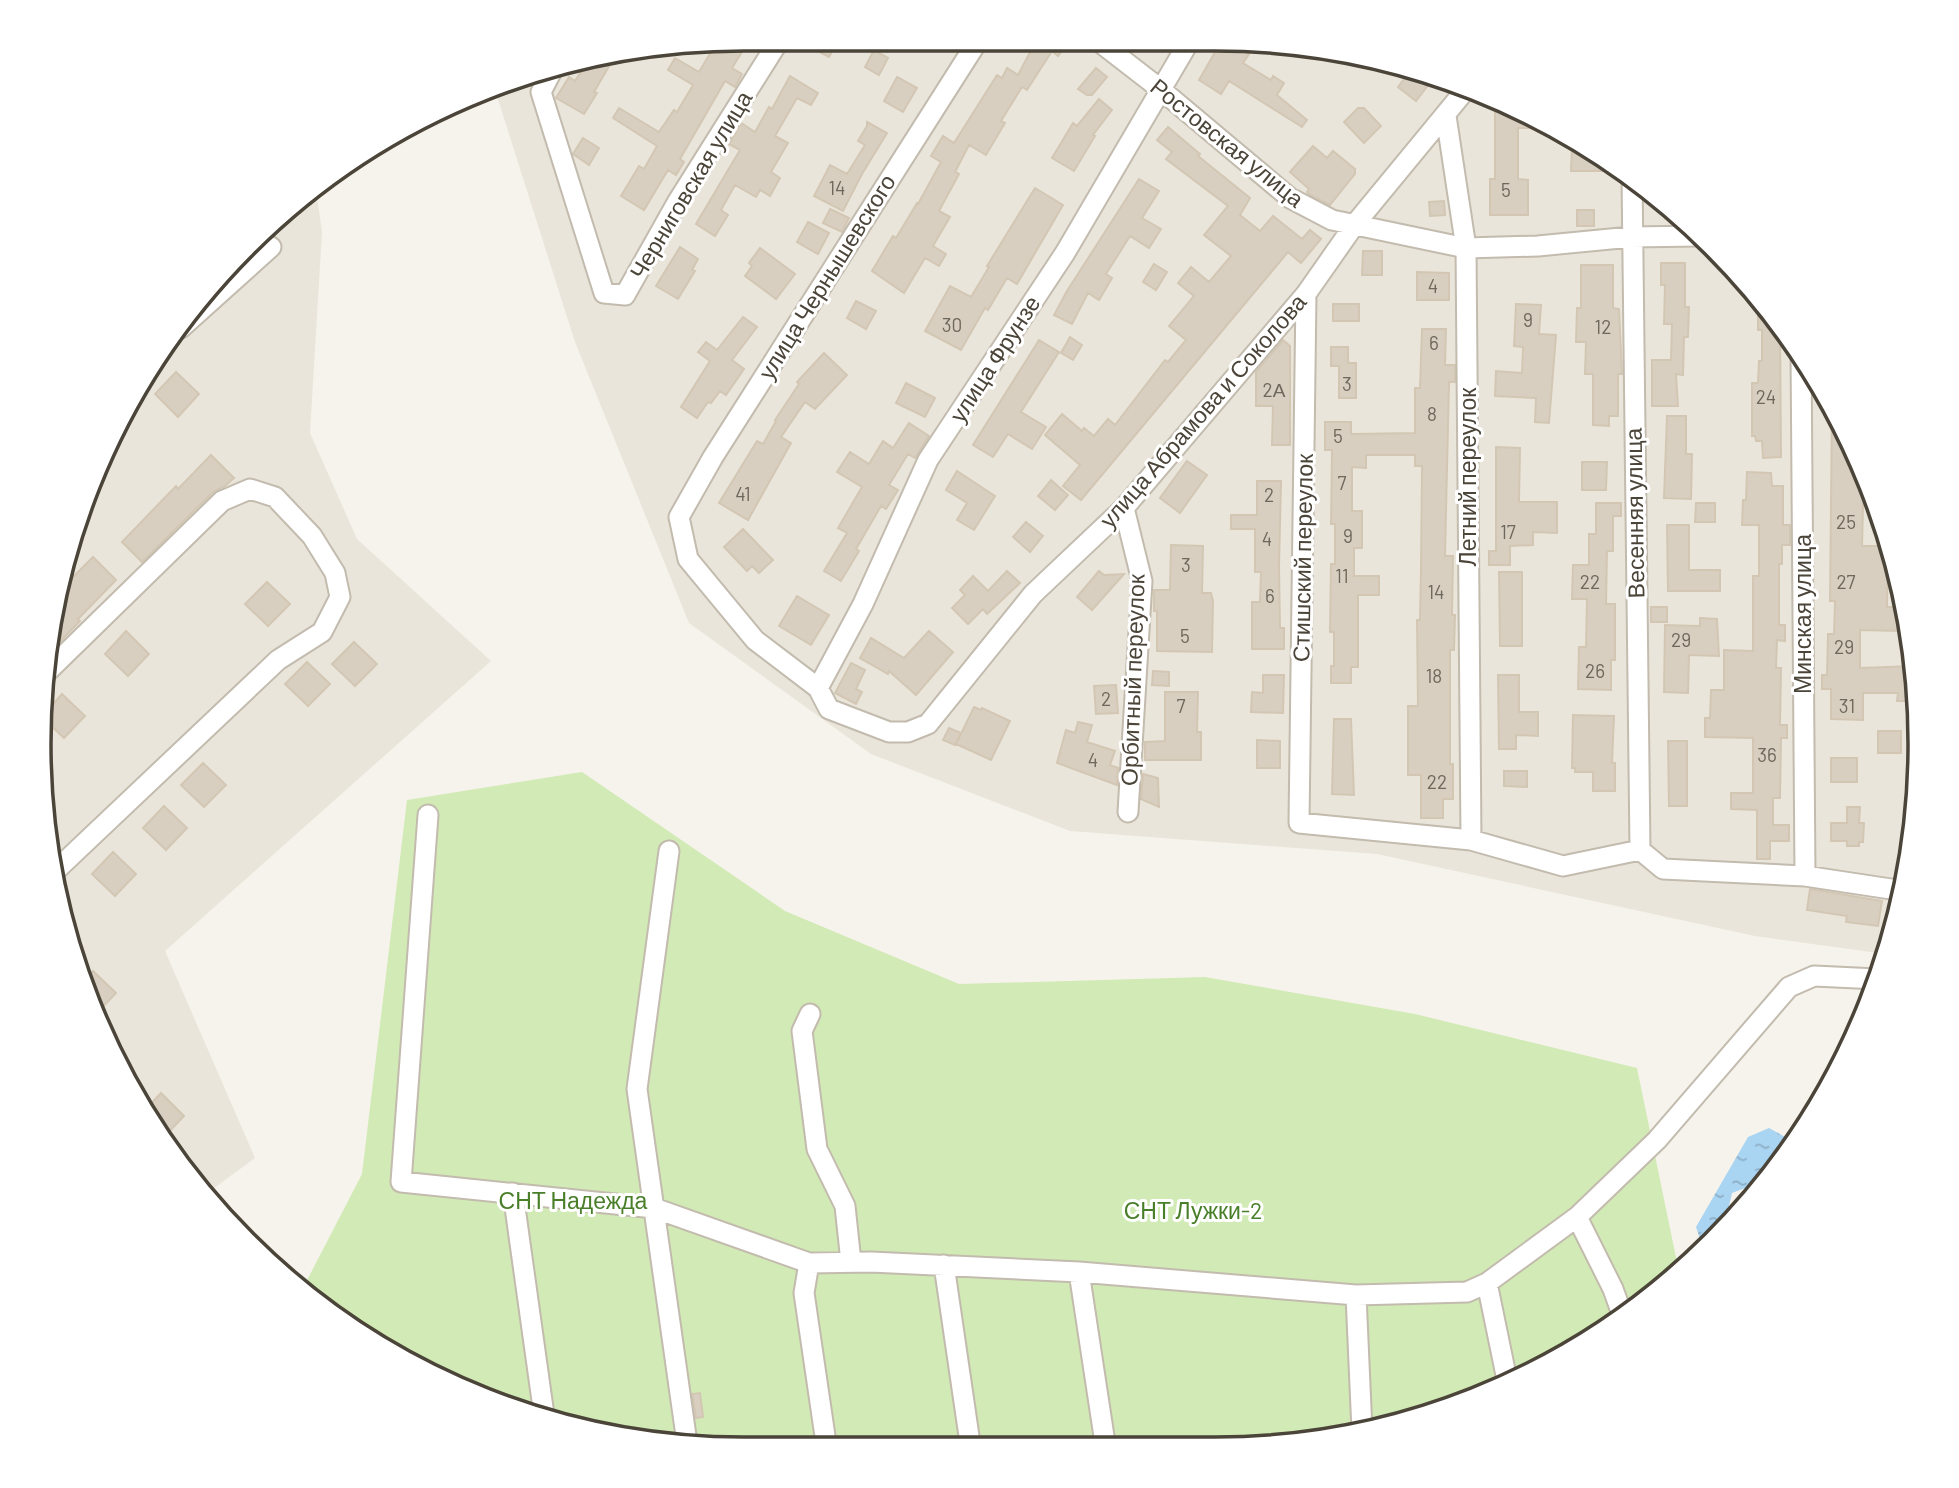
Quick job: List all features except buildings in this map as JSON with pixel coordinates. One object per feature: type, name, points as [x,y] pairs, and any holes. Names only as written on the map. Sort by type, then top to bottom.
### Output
[{"type":"street","name":"Черниговская улица","points":[[547,80],[541,92],[604,293],[625,295],[678,201],[772,51]]},
{"type":"street","name":"улица Чернышевского","points":[[818,688],[755,640],[721,600],[688,559],[679,517],[713,457],[971,51]]},
{"type":"street","name":"Ростовская улица","points":[[1111,51],[1290,198],[1332,220],[1466,248],[1538,246],[1631,237],[1686,236]]},
{"type":"street","name":"улица Фрунзе","points":[[818,688],[863,604],[928,460],[1065,253],[1183,51]]},
{"type":"street","name":"улица Абрамова и Соколова","points":[[818,688],[829,709],[890,732],[908,732],[928,724],[1033,594],[1124,508],[1306,294],[1355,224],[1460,97]]},
{"type":"street","name":"Летний переулок","points":[[1446,116],[1466,248],[1471,840]]},
{"type":"street","name":"Весенняя улица","points":[[1632,190],[1640,850]]},
{"type":"street","points":[[213,300],[271,247]]},
{"type":"street","name":"Стишский переулок","points":[[1306,294],[1299,823],[1471,840]]},
{"type":"street","name":"Минская улица","points":[[1801,375],[1805,876]]},
{"type":"street","points":[[56,663],[222,501],[250,489],[275,497],[312,536],[334,573],[340,597],[322,632],[278,660],[62,865]]},
{"type":"street","name":"Орбитный переулок","points":[[1124,508],[1142,581],[1128,813]]},
{"type":"street","points":[[428,815],[401,1182],[654,1208],[809,1263],[944,1265],[1079,1272],[1356,1294],[1467,1292],[1487,1283],[1577,1217],[1657,1140],[1788,987],[1814,976],[1867,979]]},
{"type":"street","points":[[1471,840],[1563,866],[1640,850],[1663,869],[1805,876],[1893,889]]},
{"type":"street","points":[[669,851],[637,1089],[686,1435]]},
{"type":"street","points":[[810,1014],[802,1031],[817,1149],[845,1206],[851,1262]]},
{"type":"street","points":[[513,1194],[543,1407]]},
{"type":"street","points":[[1577,1217],[1619,1306]]},
{"type":"street","points":[[809,1263],[804,1293],[825,1437]]},
{"type":"street","points":[[944,1265],[969,1437]]},
{"type":"street","points":[[1079,1272],[1104,1437]]},
{"type":"street","points":[[1487,1283],[1506,1373]]},
{"type":"street","points":[[1356,1294],[1362,1421]]},
{"type":"shaded area","points":[[699,52],[1260,52],[1350,64],[1394,74],[1438,88],[1522,122],[1562,144],[1637,194],[1705,254],[1736,287],[1765,322],[1815,397],[1837,437],[1855,479],[1885,565],[1895,609],[1907,699],[1907,789],[1902,834],[1895,879],[1876,953],[1755,936],[1377,854],[1070,831],[871,754],[689,623],[575,342],[497,97],[565,74],[609,64]]},
{"type":"shaded area","points":[[317,198],[322,232],[310,433],[357,539],[491,661],[165,951],[255,1158],[213,1189],[168,1129],[122,1051],[88,967],[64,879],[52,789],[52,699],[64,609],[74,565],[88,521],[122,437],[144,397],[194,322],[254,254]]},
{"type":"green space","points":[[582,772],[785,911],[959,984],[1205,977],[1415,1014],[1637,1068],[1677,1261],[1637,1294],[1600,1320],[1522,1366],[1438,1400],[1394,1414],[1305,1431],[1215,1437],[699,1436],[609,1424],[521,1400],[437,1366],[397,1344],[307,1281],[362,1174],[407,800]]},
{"type":"water","points":[[1769,1128],[1785,1137],[1748,1187],[1732,1193],[1728,1209],[1700,1239],[1696,1227],[1748,1137]]},
{"type":"park label","name":"СНТ Надежда","points":[[573,1201]]},
{"type":"park label","name":"СНТ Лужки-2","points":[[1193,1211]]}]
